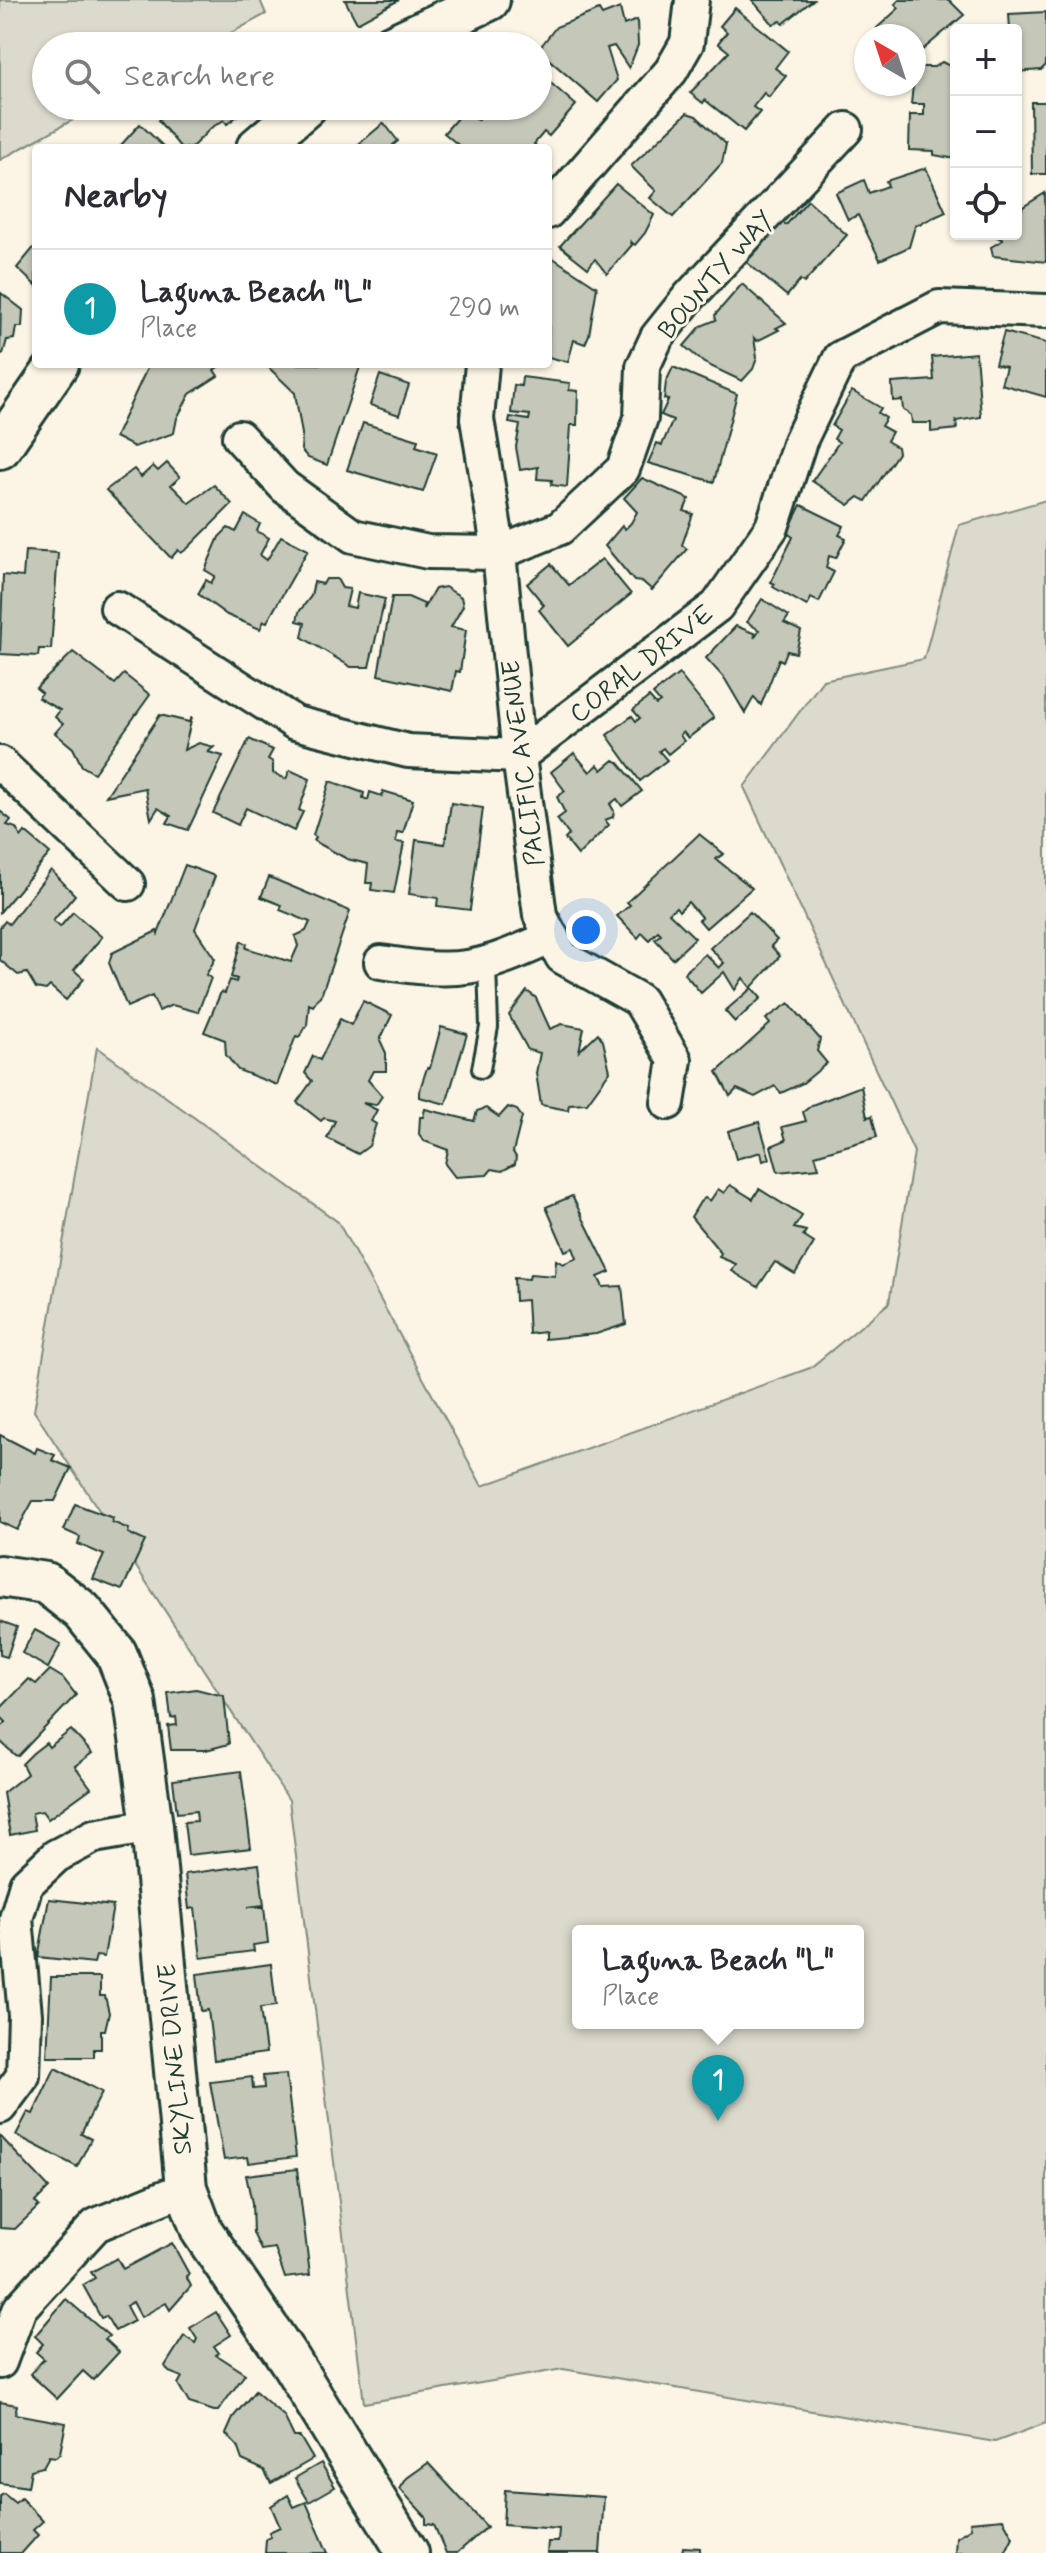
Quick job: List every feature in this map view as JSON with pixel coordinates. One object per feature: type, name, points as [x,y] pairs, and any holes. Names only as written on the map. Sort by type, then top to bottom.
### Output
[{"type":"street","points":[[421,32],[489,0]]},
{"type":"street","points":[[552,207],[671,71],[687,43],[692,0]]},
{"type":"street","points":[[262,144],[290,120]]},
{"type":"street","name":"BOUNTY WAY","points":[[239,437],[285,487],[353,536],[428,552],[499,553],[560,528],[623,469],[641,418],[643,367],[657,337],[689,297],[846,129]]},
{"type":"street","name":"CORAL DRIVE","points":[[519,756],[717,606],[772,527],[800,441],[840,358],[939,307],[1046,311]]},
{"type":"street","points":[[0,448],[55,368]]},
{"type":"street","name":"PACIFIC AVENUE","points":[[482,368],[477,419],[499,553],[519,756],[540,915],[562,957],[639,1000],[675,1060],[668,1103]]},
{"type":"street","points":[[117,608],[295,723],[408,751],[519,756]]},
{"type":"street","points":[[0,763],[128,884]]},
{"type":"street","points":[[381,962],[434,971],[487,965],[552,937]]},
{"type":"street","name":"SKYLINE DRIVE","points":[[0,1576],[46,1583],[82,1611],[116,1653],[135,1701],[152,1826],[186,2188],[202,2231],[291,2362],[408,2553]]},
{"type":"street","points":[[0,2107],[23,2076],[25,2015],[16,1919],[26,1884],[56,1856],[94,1836],[152,1826]]},
{"type":"street","points":[[0,2362],[20,2308],[96,2225],[186,2188]]},
{"type":"lane","points":[[481,1069],[489,1027],[487,965]]},
{"type":"shaded area","points":[[0,0],[260,0],[266,14],[233,32],[32,32],[32,120],[73,120],[0,160]]},
{"type":"shaded area","points":[[1046,500],[1046,2423],[995,2442],[563,2369],[364,2403],[289,1800],[34,1411],[97,1047],[338,1222],[482,1486],[810,1368],[889,1303],[914,1152],[744,787],[823,680],[924,659],[959,525]]},
{"type":"building","points":[[345,0],[399,0],[357,23]]},
{"type":"building","points":[[752,0],[813,0],[783,24],[781,21],[773,24]]},
{"type":"building","points":[[899,0],[949,0],[964,15],[926,47],[926,24],[881,24],[899,8],[895,4]]},
{"type":"building","points":[[620,8],[624,25],[637,20],[638,45],[629,68],[614,46],[607,48],[617,80],[598,102],[552,62],[552,32],[556,27],[599,10],[602,15]]},
{"type":"building","points":[[735,8],[788,51],[775,68],[786,76],[769,97],[764,93],[753,107],[760,112],[744,131],[705,100],[703,103],[690,93],[729,52],[718,43],[727,32],[720,26]]},
{"type":"building","points":[[1046,12],[1046,65],[1041,70],[1022,72],[1022,24],[1010,24],[1009,14]]},
{"type":"building","points":[[942,62],[950,66],[950,158],[934,155],[934,151],[909,150],[910,115],[924,115],[924,104],[911,104],[912,96],[926,96],[926,67]]},
{"type":"building","points":[[552,84],[576,105],[549,136],[544,132],[534,144],[457,144],[444,133],[455,120],[552,120]]},
{"type":"building","points":[[1031,102],[1046,102],[1046,174],[1032,174]]},
{"type":"building","points":[[687,113],[696,116],[726,144],[722,163],[673,217],[650,198],[656,191],[631,166]]},
{"type":"building","points":[[158,120],[224,120],[195,144],[178,144]]},
{"type":"building","points":[[384,123],[398,141],[394,144],[359,144]]},
{"type":"building","points":[[140,124],[161,144],[122,144]]},
{"type":"building","points":[[926,168],[946,212],[915,226],[909,247],[880,260],[858,215],[848,220],[836,193],[864,180],[869,193],[888,186],[886,181]]},
{"type":"building","points":[[616,184],[654,215],[645,233],[635,245],[631,242],[632,245],[607,274],[595,259],[588,268],[560,246]]},
{"type":"building","points":[[1045,193],[1046,262],[993,256],[991,247],[1003,240],[1022,240],[1023,207]]},
{"type":"building","points":[[808,200],[847,235],[804,283],[800,280],[787,296],[745,261],[781,220],[786,225]]},
{"type":"building","points":[[32,250],[32,282],[17,268]]},
{"type":"building","points":[[552,257],[597,287],[589,335],[585,344],[574,340],[568,362],[552,358]]},
{"type":"building","points":[[742,284],[786,323],[757,341],[754,338],[757,358],[753,369],[742,381],[704,363],[684,346],[701,326],[716,320],[715,315]]},
{"type":"building","points":[[1,293],[23,310],[22,327],[16,327],[14,339],[7,340],[3,354],[0,353]]},
{"type":"building","points":[[1004,332],[1046,343],[1046,397],[1001,384],[1006,367],[995,364]]},
{"type":"building","points":[[976,353],[981,417],[956,421],[957,429],[931,432],[931,423],[912,423],[911,415],[903,410],[902,400],[893,401],[892,383],[934,380],[932,357]]},
{"type":"building","points":[[673,367],[737,394],[714,482],[648,463],[657,443],[662,445],[673,420],[661,415],[668,400],[664,399],[666,382]]},
{"type":"building","points":[[147,368],[217,368],[214,370],[218,376],[190,394],[177,418],[174,433],[134,447],[115,437]]},
{"type":"building","points":[[269,368],[360,368],[327,465],[308,458],[301,450],[302,434],[295,393]]},
{"type":"building","points":[[380,375],[409,385],[399,415],[370,405]]},
{"type":"building","points":[[522,377],[570,383],[569,390],[578,391],[577,425],[571,425],[567,487],[551,485],[552,480],[537,479],[538,467],[520,470],[516,447],[520,425],[509,423],[510,417],[529,420],[530,415],[511,413],[514,385],[521,386]]},
{"type":"building","points":[[852,391],[881,408],[878,413],[886,418],[881,426],[892,432],[887,441],[897,447],[898,453],[866,501],[859,497],[849,505],[812,481],[839,442],[834,439],[839,430],[832,426]]},
{"type":"building","points":[[363,423],[418,440],[416,446],[437,453],[423,492],[347,470]]},
{"type":"building","points":[[167,463],[180,477],[171,485],[189,503],[214,485],[232,504],[187,549],[181,553],[178,550],[171,558],[106,490],[134,469],[141,477],[153,466],[158,471]]},
{"type":"building","points":[[642,478],[689,499],[684,511],[693,514],[682,545],[687,549],[652,590],[643,582],[634,581],[605,546],[622,526],[625,529],[631,523],[637,512],[624,498]]},
{"type":"building","points":[[801,505],[844,526],[839,535],[846,538],[836,558],[829,556],[826,568],[834,572],[819,602],[811,598],[807,606],[773,587],[775,584],[771,582],[793,537],[787,533]]},
{"type":"building","points":[[245,515],[260,524],[257,531],[269,538],[260,555],[267,560],[281,536],[308,550],[260,629],[227,615],[198,594],[206,580],[211,583],[215,576],[205,570],[219,537],[228,528],[236,532]]},
{"type":"building","points":[[25,551],[58,553],[51,649],[39,649],[38,656],[0,654],[3,575],[23,577]]},
{"type":"building","points":[[602,559],[631,594],[568,646],[539,610],[544,605],[527,584],[551,564],[569,585]]},
{"type":"building","points":[[326,579],[337,579],[342,588],[350,589],[346,606],[355,608],[358,593],[385,599],[369,667],[351,667],[302,637],[305,623],[297,621],[299,612],[311,596],[314,582],[323,584]]},
{"type":"building","points":[[445,587],[461,597],[463,606],[451,627],[466,630],[460,672],[456,671],[452,691],[378,675],[392,597],[408,597],[424,604],[423,609],[435,589]]},
{"type":"building","points":[[762,599],[789,616],[784,623],[801,631],[796,653],[787,651],[783,661],[779,659],[761,705],[754,697],[745,713],[725,679],[706,658],[736,626],[756,634],[754,638],[759,630],[747,622]]},
{"type":"building","points":[[73,652],[115,684],[124,674],[150,695],[94,773],[82,766],[73,748],[55,733],[63,724],[55,717],[60,710],[38,698],[42,693],[36,688]]},
{"type":"building","points":[[679,674],[714,718],[688,738],[683,732],[680,735],[684,741],[668,754],[663,748],[659,751],[667,760],[640,781],[607,735],[632,716],[636,721],[640,718],[633,710],[649,697],[656,705],[660,702],[653,694]]},
{"type":"building","points":[[160,715],[189,722],[192,717],[184,750],[199,743],[214,747],[208,752],[223,756],[188,830],[167,823],[171,816],[158,808],[151,819],[145,788],[106,796]]},
{"type":"building","points":[[249,739],[273,750],[268,759],[273,762],[273,773],[286,779],[290,770],[310,779],[299,810],[303,812],[294,831],[246,808],[238,825],[213,813]]},
{"type":"building","points":[[574,753],[590,772],[598,765],[602,770],[614,760],[642,791],[622,806],[617,799],[610,804],[614,811],[613,817],[605,820],[609,825],[578,855],[565,839],[569,835],[557,819],[565,813],[557,797],[565,791],[551,772]]},
{"type":"building","points":[[330,781],[364,793],[363,798],[368,800],[370,792],[382,796],[383,791],[413,800],[403,833],[397,832],[396,842],[404,843],[394,893],[371,890],[372,883],[366,883],[368,864],[347,859],[314,841],[316,837],[313,835]]},
{"type":"building","points":[[451,803],[483,808],[470,910],[437,906],[438,898],[409,894],[416,840],[445,844]]},
{"type":"building","points":[[0,811],[11,820],[7,825],[16,828],[21,837],[25,832],[50,853],[0,912]]},
{"type":"building","points":[[699,834],[724,854],[716,859],[752,888],[706,928],[699,920],[702,918],[688,902],[679,911],[676,907],[669,913],[695,938],[673,959],[655,939],[661,934],[658,931],[649,940],[642,933],[638,938],[617,916],[630,905],[627,902]]},
{"type":"building","points":[[185,865],[215,876],[195,929],[215,959],[206,975],[211,978],[198,1012],[172,1005],[159,1011],[152,996],[127,1007],[109,963],[112,953],[157,931],[158,934]]},
{"type":"building","points":[[51,870],[75,895],[53,921],[60,927],[73,912],[102,937],[74,970],[84,979],[66,1000],[50,986],[46,990],[36,988],[27,973],[18,975],[0,960],[0,927],[5,921],[9,924]]},
{"type":"building","points":[[269,877],[350,911],[322,993],[313,1006],[309,1004],[307,1025],[299,1037],[296,1036],[277,1085],[238,1070],[226,1055],[225,1040],[204,1032],[221,992],[225,993],[230,980],[236,982],[237,979],[231,977],[241,941],[247,944],[246,948],[291,962],[298,946],[295,936],[306,931],[310,922],[280,910],[282,905],[261,897]]},
{"type":"building","points":[[750,912],[777,940],[771,946],[780,956],[751,988],[743,978],[735,990],[724,972],[701,993],[684,973],[705,954],[719,968],[724,963],[710,948]]},
{"type":"building","points":[[752,988],[761,998],[735,1022],[725,1011]]},
{"type":"building","points":[[527,991],[536,998],[550,1029],[562,1024],[584,1028],[579,1051],[598,1033],[603,1041],[610,1071],[587,1103],[569,1104],[568,1110],[541,1105],[536,1073],[540,1053],[528,1050],[509,1015]]},
{"type":"building","points":[[363,1001],[392,1015],[380,1040],[386,1053],[386,1071],[373,1071],[368,1080],[382,1096],[376,1105],[363,1103],[377,1110],[371,1121],[376,1124],[369,1146],[358,1154],[327,1138],[335,1121],[324,1118],[321,1121],[297,1102],[312,1081],[305,1073],[313,1056],[320,1060],[340,1019],[351,1025]]},
{"type":"building","points":[[789,1003],[820,1039],[817,1051],[827,1063],[803,1083],[781,1093],[775,1086],[755,1097],[737,1089],[730,1096],[717,1072],[770,1024],[766,1019]]},
{"type":"building","points":[[441,1027],[467,1034],[446,1104],[419,1097]]},
{"type":"building","points":[[861,1086],[867,1117],[872,1116],[877,1137],[815,1155],[819,1168],[778,1172],[771,1146],[786,1140],[782,1127],[806,1121],[803,1112],[812,1105]]},
{"type":"building","points":[[508,1107],[517,1110],[522,1117],[513,1152],[515,1164],[502,1171],[492,1169],[487,1175],[455,1177],[445,1164],[448,1150],[424,1141],[419,1134],[420,1117],[423,1117],[425,1109],[474,1121],[477,1111],[486,1108],[499,1117]]},
{"type":"building","points":[[759,1122],[770,1159],[763,1161],[761,1152],[736,1159],[728,1131]]},
{"type":"building","points":[[730,1185],[753,1199],[759,1189],[802,1216],[794,1228],[806,1231],[803,1236],[814,1243],[795,1274],[775,1262],[758,1287],[732,1271],[736,1264],[719,1257],[721,1253],[691,1217],[700,1202],[705,1198],[710,1201],[718,1189],[724,1193]]},
{"type":"building","points":[[572,1196],[610,1272],[598,1277],[603,1287],[622,1286],[626,1324],[596,1334],[545,1339],[545,1332],[529,1334],[527,1300],[515,1301],[514,1278],[529,1279],[530,1274],[555,1276],[556,1260],[563,1264],[577,1258],[573,1248],[565,1251],[546,1207]]},
{"type":"building","points":[[0,1435],[35,1453],[37,1448],[55,1455],[52,1460],[71,1468],[55,1501],[33,1501],[17,1530],[0,1522]]},
{"type":"building","points":[[75,1504],[113,1518],[112,1522],[129,1529],[128,1533],[145,1541],[122,1590],[93,1579],[104,1555],[78,1544],[80,1537],[64,1530]]},
{"type":"building","points":[[0,1621],[17,1627],[7,1657],[0,1655]]},
{"type":"building","points":[[35,1630],[61,1644],[48,1668],[22,1653]]},
{"type":"building","points":[[50,1670],[63,1678],[76,1695],[18,1756],[15,1755],[0,1741],[0,1727],[6,1722],[0,1716],[0,1709],[29,1679],[36,1684]]},
{"type":"building","points":[[196,1689],[224,1696],[229,1744],[206,1750],[171,1750],[168,1726],[177,1725],[176,1717],[171,1718],[168,1693]]},
{"type":"building","points":[[71,1730],[92,1753],[75,1766],[91,1788],[48,1819],[42,1811],[32,1813],[35,1830],[10,1835],[3,1793],[27,1774],[22,1764],[33,1753],[46,1743],[49,1747]]},
{"type":"building","points":[[241,1771],[251,1848],[188,1855],[184,1822],[197,1821],[196,1811],[177,1813],[173,1780]]},
{"type":"building","points":[[259,1864],[264,1905],[248,1907],[264,1907],[268,1943],[253,1945],[254,1951],[201,1958],[195,1908],[189,1909],[185,1874]]},
{"type":"building","points":[[49,1899],[113,1906],[104,1957],[96,1956],[94,1963],[38,1957]]},
{"type":"building","points":[[271,1964],[276,2006],[260,2008],[266,2053],[214,2060],[208,2010],[201,2011],[197,1974]]},
{"type":"building","points":[[51,1977],[100,1977],[100,1996],[105,1996],[109,2013],[105,2030],[101,2030],[101,2049],[94,2049],[94,2057],[47,2057]]},
{"type":"building","points":[[55,2068],[102,2092],[81,2134],[91,2139],[77,2167],[16,2135],[28,2112],[33,2114]]},
{"type":"building","points":[[286,2074],[296,2157],[249,2163],[248,2157],[224,2160],[210,2082],[252,2077],[253,2089],[264,2088],[263,2076]]},
{"type":"building","points":[[0,2136],[49,2188],[35,2202],[39,2206],[15,2229],[0,2228]]},
{"type":"building","points":[[297,2169],[310,2275],[285,2278],[275,2248],[261,2250],[253,2233],[252,2203],[246,2175]]},
{"type":"building","points":[[172,2243],[189,2274],[186,2276],[191,2286],[170,2310],[166,2303],[141,2317],[133,2302],[126,2306],[134,2321],[115,2331],[106,2316],[101,2318],[83,2285],[95,2278],[91,2272],[117,2258],[123,2269]]},
{"type":"building","points":[[66,2299],[109,2336],[105,2339],[119,2352],[93,2380],[83,2371],[57,2399],[30,2374],[44,2359],[36,2352],[43,2344],[35,2336]]},
{"type":"building","points":[[216,2312],[231,2335],[214,2346],[219,2353],[216,2355],[245,2374],[218,2411],[214,2411],[189,2403],[178,2384],[182,2377],[169,2372],[165,2366],[184,2336],[195,2343],[197,2339],[190,2328]]},
{"type":"building","points":[[255,2391],[284,2416],[294,2437],[300,2437],[313,2459],[271,2483],[264,2470],[242,2460],[237,2446],[226,2434],[234,2416]]},
{"type":"building","points":[[0,2402],[17,2405],[15,2414],[66,2423],[60,2453],[56,2457],[49,2456],[43,2467],[31,2470],[28,2487],[0,2483]]},
{"type":"building","points":[[321,2463],[335,2487],[309,2502],[295,2478]]},
{"type":"building","points":[[428,2463],[487,2527],[457,2553],[446,2553],[434,2525],[426,2524],[426,2517],[400,2489],[407,2478]]},
{"type":"building","points":[[505,2490],[604,2497],[600,2553],[547,2553],[548,2542],[558,2542],[559,2529],[503,2525]]},
{"type":"building","points":[[4,2494],[15,2503],[21,2498],[43,2521],[33,2530],[38,2535],[22,2553],[0,2553],[0,2496]]},
{"type":"building","points":[[288,2495],[294,2507],[306,2502],[328,2553],[265,2553],[266,2539],[271,2537],[269,2532],[280,2527],[271,2506]]},
{"type":"building","points":[[1003,2519],[1013,2537],[1005,2553],[955,2553],[956,2537],[971,2528],[970,2522]]},
{"type":"building","points":[[683,2547],[700,2548],[700,2553],[682,2553]]},
{"type":"place","name":"Laguna Beach \"L\"","points":[[718,2121]]}]
